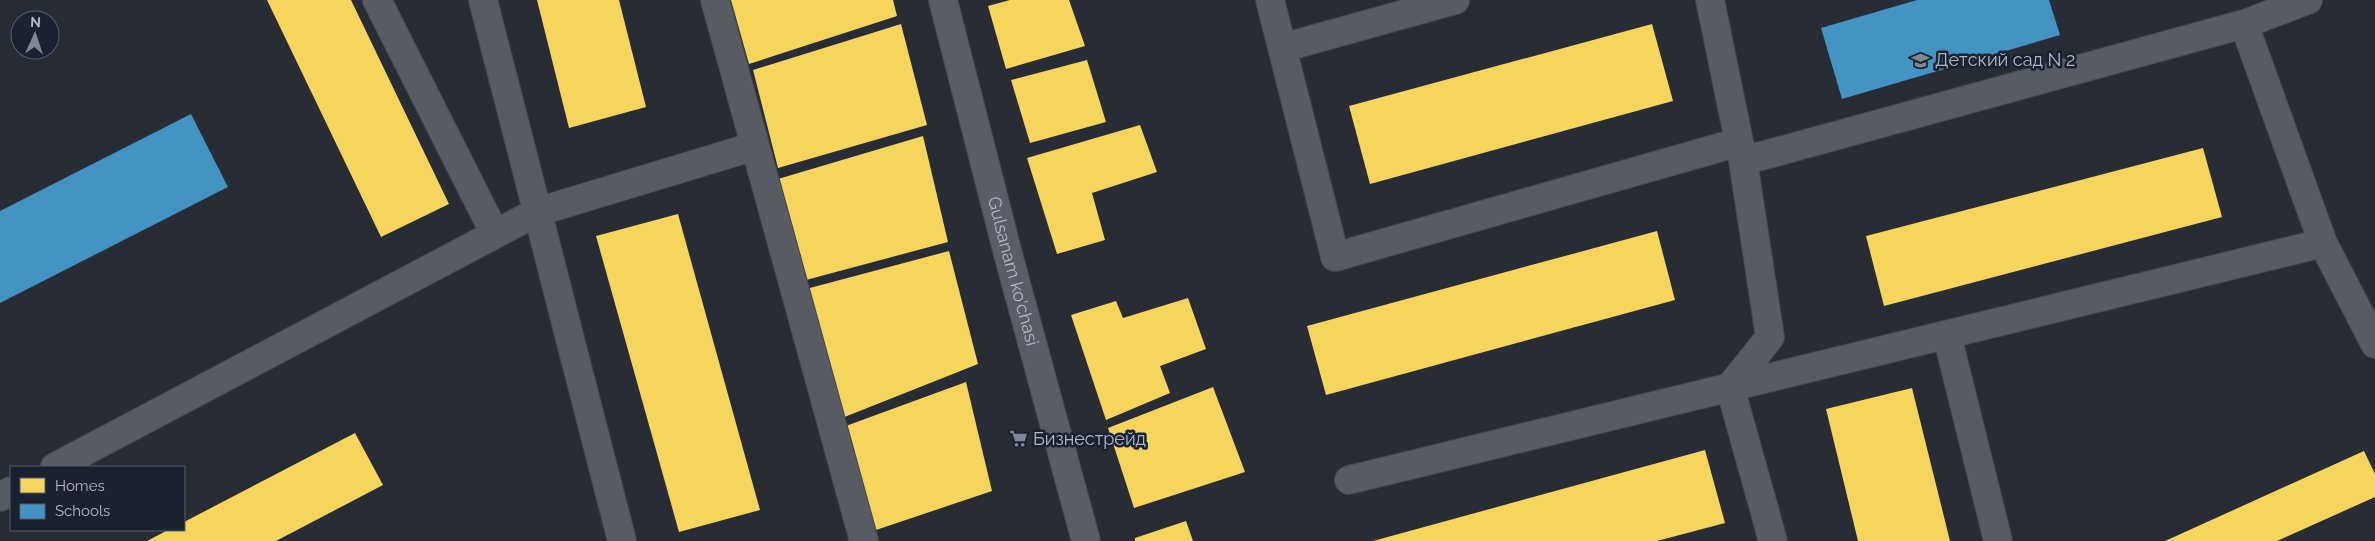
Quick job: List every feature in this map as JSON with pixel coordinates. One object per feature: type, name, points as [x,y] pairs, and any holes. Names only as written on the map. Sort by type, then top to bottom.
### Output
[{"type":"main road","name":"Gulsanam ko'chasi","points":[[943,0],[1081,540]]},
{"type":"lane","points":[[377,0],[495,234]]},
{"type":"lane","points":[[483,0],[622,541]]},
{"type":"lane","points":[[715,0],[864,541]]},
{"type":"lane","points":[[1270,0],[1335,257],[1741,151],[2244,24],[2308,0]]},
{"type":"lane","points":[[1282,48],[1455,0]]},
{"type":"lane","points":[[1710,0],[1741,151],[1770,337],[1730,387]]},
{"type":"lane","points":[[2244,24],[2323,243],[2375,344]]},
{"type":"lane","points":[[57,466],[537,212],[755,146]]},
{"type":"lane","points":[[1349,480],[2323,243]]},
{"type":"lane","points":[[1947,334],[1998,541]]},
{"type":"lane","points":[[1730,387],[1773,541]]},
{"type":"building: Homes","points":[[267,0],[351,0],[449,204],[381,237]]},
{"type":"building: Homes","points":[[537,0],[619,0],[646,107],[569,128]]},
{"type":"building: Homes","points":[[731,0],[893,0],[897,16],[749,64]]},
{"type":"building: Homes","points":[[1010,0],[1069,0],[1085,46],[1006,69],[988,6]]},
{"type":"building: Homes","points":[[901,24],[927,125],[778,168],[753,70]]},
{"type":"building: Homes","points":[[1652,24],[1673,101],[1370,184],[1349,106]]},
{"type":"building: Homes","points":[[1087,60],[1106,122],[1030,143],[1011,80]]},
{"type":"building: Homes","points":[[1140,125],[1157,172],[1092,193],[1105,240],[1057,254],[1027,158]]},
{"type":"building: Homes","points":[[923,136],[948,242],[806,280],[778,179]]},
{"type":"building: Homes","points":[[2203,148],[2222,217],[1884,306],[1866,236]]},
{"type":"building: Homes","points":[[678,214],[760,510],[679,532],[596,236]]},
{"type":"building: Homes","points":[[1657,231],[1675,300],[1326,395],[1307,326]]},
{"type":"building: Homes","points":[[949,251],[978,364],[842,418],[806,289]]},
{"type":"building: Homes","points":[[1188,298],[1206,349],[1160,366],[1170,393],[1106,420],[1071,315],[1116,301],[1123,318]]},
{"type":"building: Homes","points":[[966,382],[992,491],[876,530],[843,427]]},
{"type":"building: Homes","points":[[1213,387],[1245,472],[1134,508],[1108,428]]},
{"type":"building: Homes","points":[[1912,388],[1950,541],[1858,541],[1826,409]]},
{"type":"building: Homes","points":[[355,433],[383,485],[276,541],[147,541],[166,531],[185,531],[185,521]]},
{"type":"building: Homes","points":[[1705,450],[1725,523],[1657,541],[1373,541]]},
{"type":"building: Homes","points":[[2364,451],[2375,474],[2375,497],[2277,541],[2165,541]]},
{"type":"building: Homes","points":[[1186,521],[1193,541],[1135,541],[1135,538]]},
{"type":"building: Schools","name":"Детский сад N 2","points":[[1917,0],[2049,0],[2060,35],[1842,99],[1821,28]]},
{"type":"building: Schools","points":[[191,114],[228,187],[0,303],[0,211]]},
{"type":"place","name":"Детский сад N 2","points":[[1921,60]]},
{"type":"place","name":"Бизнестрейд","points":[[1019,439]]}]
